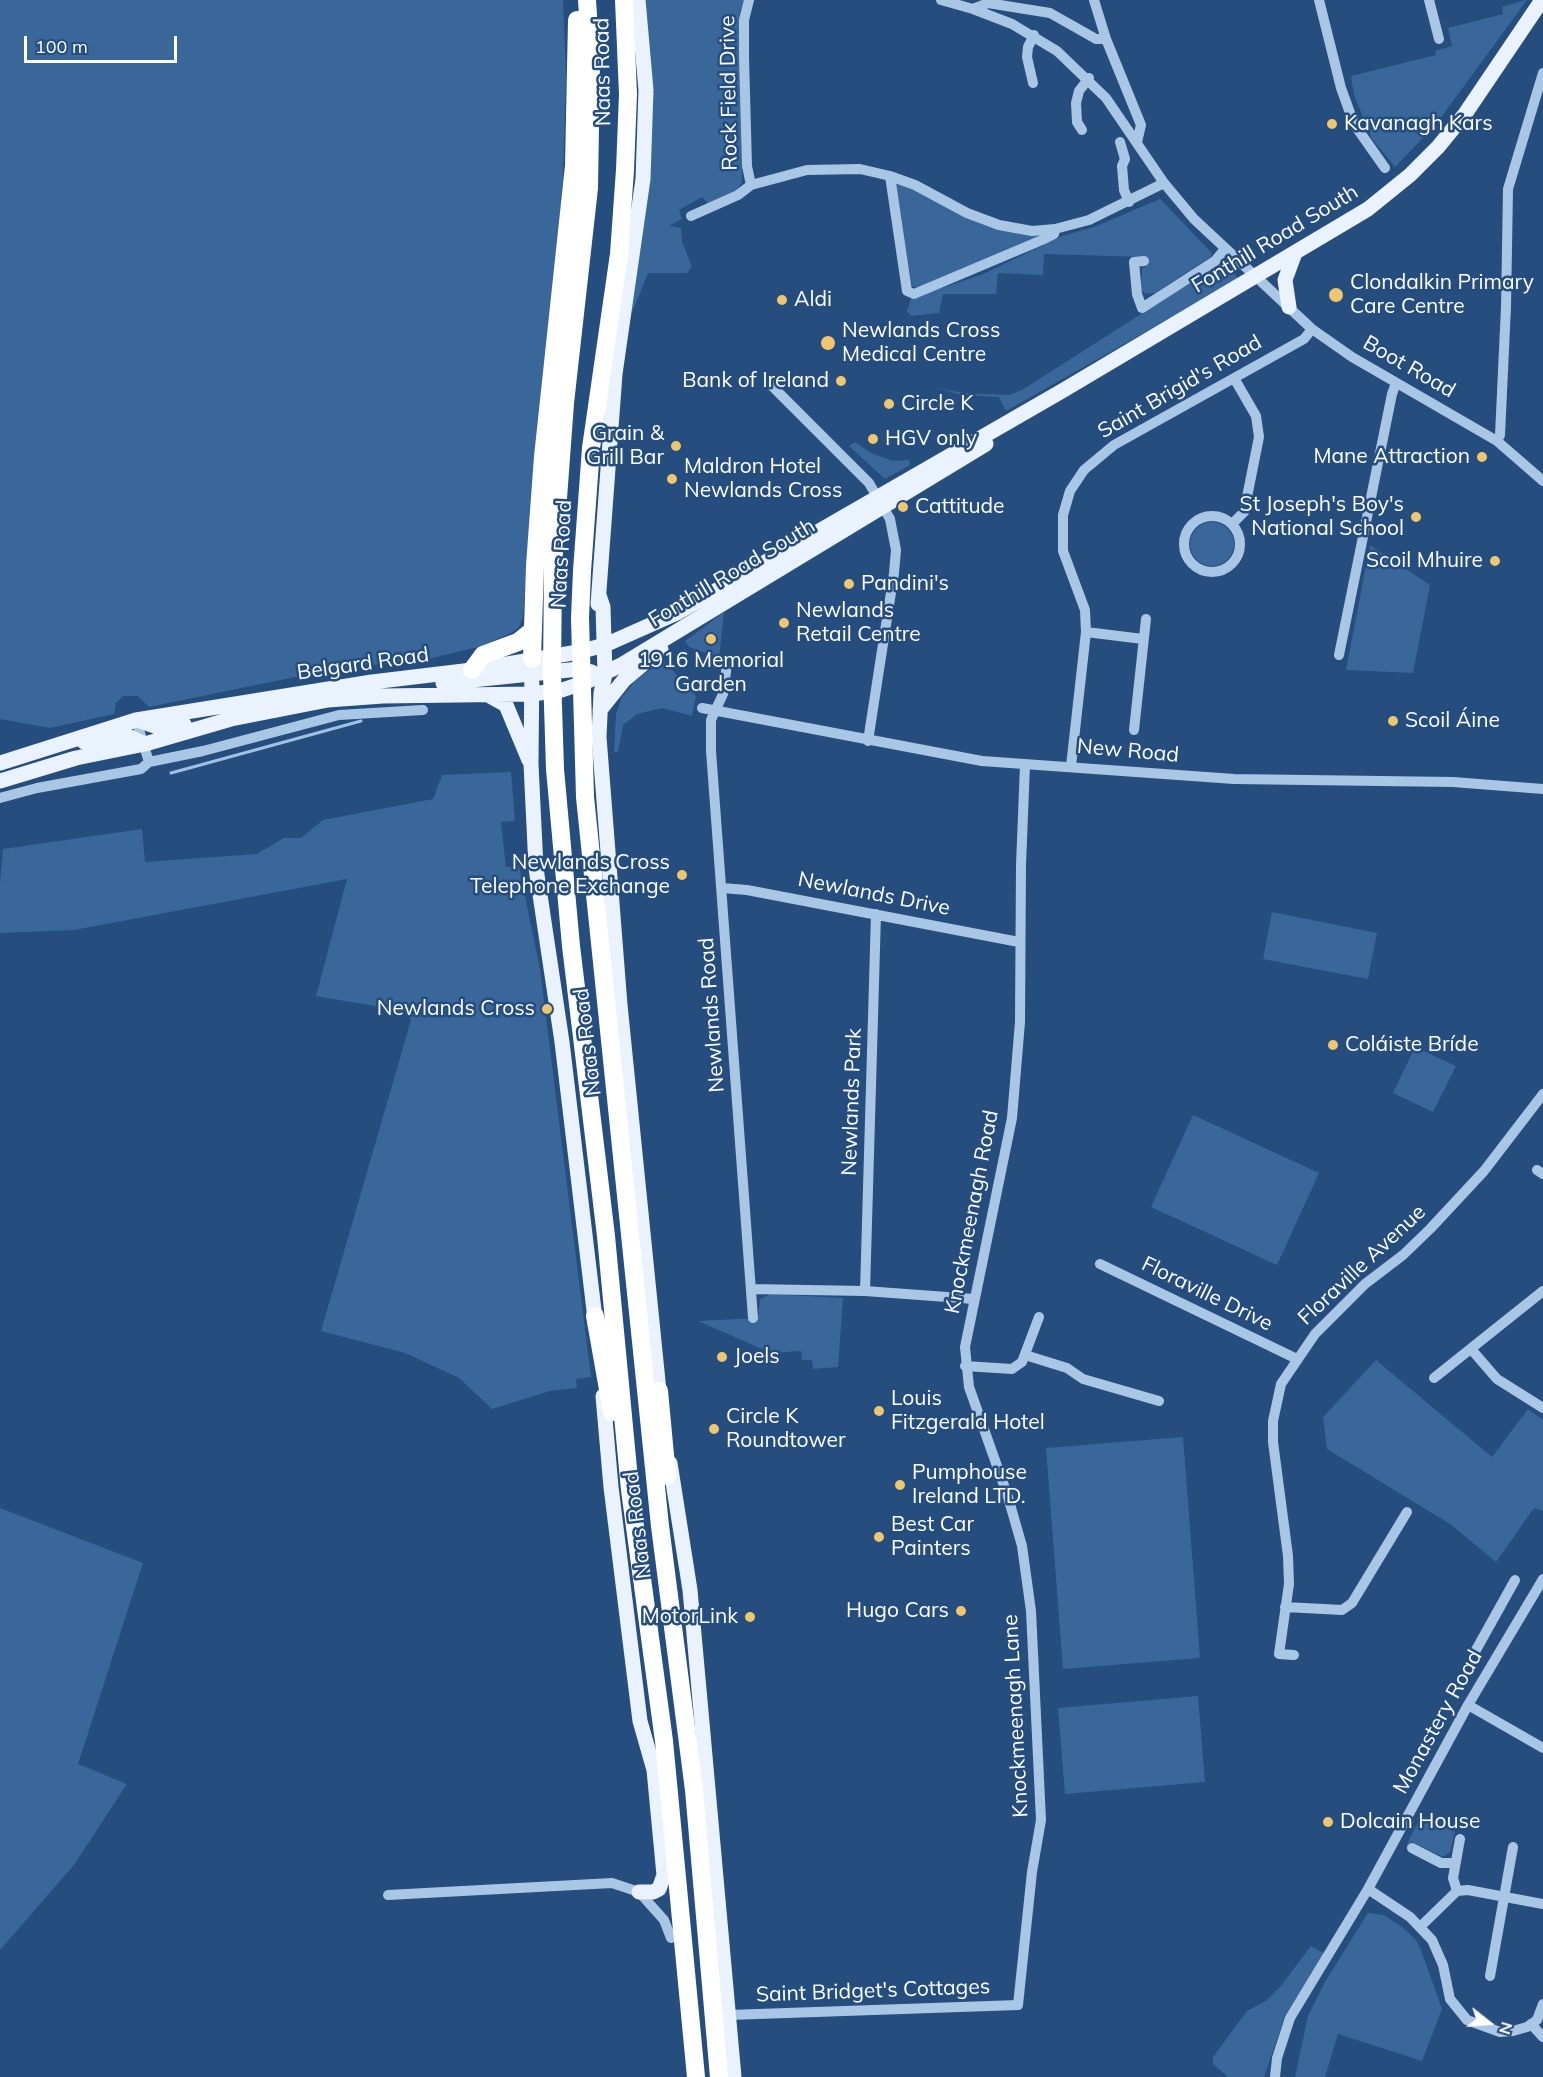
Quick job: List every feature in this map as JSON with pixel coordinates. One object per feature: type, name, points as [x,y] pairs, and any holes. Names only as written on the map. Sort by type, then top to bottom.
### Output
[{"type":"highway","points":[[532,666],[543,456],[574,166],[576,0]]},
{"type":"highway","name":"Naas Road","points":[[586,0],[591,62],[589,188],[560,458],[552,620],[553,718],[567,903],[606,1236],[630,1490],[664,1741],[696,2077]]},
{"type":"highway","name":"Naas Road","points":[[624,0],[628,94],[626,170],[619,254],[591,448],[580,618],[586,808],[596,927],[627,1186],[660,1526],[694,1790],[719,2077]]},
{"type":"highway","points":[[626,284],[634,207],[638,116],[631,0]]},
{"type":"highway","points":[[472,670],[483,655],[518,642],[533,630]]},
{"type":"highway","points":[[595,1316],[612,1415],[630,1490]]},
{"type":"highway","points":[[659,1391],[671,1519],[678,1656]]},
{"type":"highway","points":[[671,1938],[687,1975]]},
{"type":"highway","points":[[708,1958],[728,2077]]},
{"type":"main road","points":[[600,646],[598,595],[609,434],[626,284],[638,225],[646,132],[639,0]]},
{"type":"main road","name":"Fonthill Road South","points":[[596,677],[688,624],[882,503],[1038,411],[1062,391],[1368,209],[1410,175],[1438,147],[1465,114],[1542,0]]},
{"type":"main road","points":[[1289,307],[1285,280],[1295,253]]},
{"type":"main road","name":"Fonthill Road South","points":[[600,646],[634,633],[710,595],[882,503]]},
{"type":"main road","points":[[598,595],[604,619],[600,646]]},
{"type":"main road","points":[[604,619],[617,630],[634,633]]},
{"type":"main road","points":[[600,710],[624,680],[688,624]]},
{"type":"main road","name":"Belgard Road","points":[[0,763],[57,743],[136,720],[472,670],[532,666],[600,646]]},
{"type":"main road","name":"Naas Road","points":[[600,646],[596,677],[601,693],[599,737],[620,1005],[659,1391],[690,1590],[734,2077]]},
{"type":"main road","points":[[532,666],[531,764],[536,868],[554,983],[595,1316],[614,1510],[640,1720],[654,1770],[664,1875],[659,1889],[652,1892],[639,1892]]},
{"type":"main road","points":[[392,681],[478,681],[532,666],[579,669],[596,677]]},
{"type":"main road","name":"Belgard Road","points":[[0,781],[76,758],[145,744],[231,719],[328,700],[483,693],[532,694],[562,690],[596,677]]},
{"type":"main road","points":[[483,693],[501,700],[506,705],[531,764]]},
{"type":"main road","name":"Belgard Road","points":[[136,720],[160,728],[216,717],[231,719]]},
{"type":"main road","name":"Belgard Road","points":[[57,743],[93,742],[128,736],[145,744]]},
{"type":"street","name":"Rock Field Drive","points":[[749,0],[744,20],[744,39],[747,166],[751,185]]},
{"type":"street","name":"Boot Road","points":[[940,0],[973,9],[1035,35],[1058,51],[1089,78],[1125,122],[1164,183],[1194,219],[1312,329],[1396,383],[1497,441],[1543,481]]},
{"type":"street","points":[[1094,0],[1106,39],[1141,125],[1137,142]]},
{"type":"street","points":[[1319,0],[1341,88],[1354,124],[1385,168]]},
{"type":"street","points":[[1430,0],[1438,39]]},
{"type":"street","points":[[973,9],[988,3],[1050,13],[1096,39],[1106,39]]},
{"type":"street","points":[[1033,83],[1027,57],[1028,47],[1035,35]]},
{"type":"street","points":[[1497,441],[1500,435],[1505,328],[1508,189],[1520,142],[1537,106],[1543,73]]},
{"type":"street","points":[[1082,130],[1077,122],[1076,103],[1078,91],[1089,78]]},
{"type":"street","points":[[1120,142],[1125,159],[1122,166],[1124,189],[1129,202]]},
{"type":"street","points":[[690,216],[738,195],[751,185],[807,170],[860,169],[890,176],[924,189],[967,213],[999,225],[1032,231],[1055,229],[1089,220],[1164,183]]},
{"type":"street","points":[[890,176],[907,291],[914,294],[1042,240],[1054,234],[1055,229]]},
{"type":"street","points":[[1144,261],[1134,262],[1137,294],[1142,308],[1215,261],[1225,249]]},
{"type":"street","name":"Saint Brigid's Road","points":[[1071,766],[1086,632],[1085,610],[1064,551],[1063,515],[1070,491],[1084,470],[1114,445],[1304,339],[1312,329]]},
{"type":"street","points":[[1232,524],[1244,512],[1259,437],[1256,416],[1234,378]]},
{"type":"street","points":[[769,383],[869,483],[882,503],[892,528],[896,550],[868,741]]},
{"type":"street","points":[[1339,655],[1396,383]]},
{"type":"street","points":[[1217,516],[1232,524],[1240,540],[1237,558],[1231,565],[1215,572],[1197,568],[1190,562],[1186,555],[1184,538],[1193,523],[1200,518],[1217,516]]},
{"type":"street","points":[[1134,730],[1146,619]]},
{"type":"street","points":[[1086,632],[1143,639]]},
{"type":"street","name":"Newlands Road","points":[[728,664],[723,694],[711,720],[711,751],[753,1318]]},
{"type":"street","name":"New Road","points":[[702,708],[982,761],[1234,779],[1453,782],[1543,789]]},
{"type":"street","points":[[0,798],[37,788],[141,769],[149,762],[203,751],[339,715],[423,710]]},
{"type":"street","points":[[136,720],[149,762]]},
{"type":"street","name":"Knockmeenagh Road","points":[[1001,1481],[969,1387],[965,1366],[965,1347],[1006,1158],[1012,1118],[1020,1022],[1019,942],[1025,765]]},
{"type":"street","name":"Newlands Drive","points":[[722,888],[747,890],[1019,942]]},
{"type":"street","name":"Newlands Park","points":[[865,1291],[876,914]]},
{"type":"street","name":"Floraville Avenue","points":[[1294,1656],[1279,1654],[1286,1607],[1288,1556],[1273,1421],[1281,1384],[1315,1334],[1349,1299],[1430,1229],[1484,1171],[1543,1094]]},
{"type":"street","name":"Floraville Drive","points":[[1100,1264],[1297,1359]]},
{"type":"street","points":[[751,1289],[865,1291],[974,1299]]},
{"type":"street","points":[[1434,1378],[1543,1291]]},
{"type":"street","points":[[965,1366],[1012,1369],[1022,1362],[1039,1317]]},
{"type":"street","points":[[1471,1349],[1497,1378],[1543,1408]]},
{"type":"street","points":[[1025,1355],[1067,1368],[1083,1379],[1159,1401]]},
{"type":"street","name":"Knockmeenagh Lane","points":[[1001,1481],[1022,1546],[1031,1611],[1041,1820],[1032,1872],[1018,2005]]},
{"type":"street","points":[[1286,1607],[1334,1611],[1342,1610],[1352,1603],[1407,1512]]},
{"type":"street","name":"Monastery Road","points":[[1275,2077],[1290,2018],[1368,1889],[1468,1705],[1543,1578]]},
{"type":"street","points":[[1476,1650],[1515,1580]]},
{"type":"street","points":[[1501,1605],[1520,1617]]},
{"type":"street","points":[[1468,1705],[1543,1748]]},
{"type":"street","points":[[1457,1890],[1453,1878],[1460,1839]]},
{"type":"street","points":[[1490,1976],[1513,1847]]},
{"type":"street","points":[[1412,1848],[1441,1863],[1455,1863]]},
{"type":"street","points":[[388,1895],[612,1883],[639,1892],[664,1920],[671,1938]]},
{"type":"street","points":[[1368,1889],[1420,1927],[1432,1940],[1438,1952],[1450,1999],[1467,2020],[1500,2032],[1513,2031],[1537,2020],[1543,2004]]},
{"type":"street","points":[[1420,1927],[1457,1890]]},
{"type":"street","points":[[1457,1890],[1543,1904]]},
{"type":"street","name":"Saint Bridget's Cottages","points":[[729,2015],[1018,2005]]},
{"type":"street","points":[[1531,2024],[1543,2037]]},
{"type":"shaded area","points":[[0,0],[563,0],[566,75],[563,182],[523,616],[519,627],[513,632],[482,646],[428,659],[329,670],[149,707],[138,696],[123,696],[116,703],[114,714],[50,728],[0,719]]},
{"type":"shaded area","points":[[641,0],[745,0],[740,11],[742,182],[737,190],[709,205],[702,197],[679,210],[682,219],[669,226],[681,228],[682,241],[692,267],[687,273],[648,273],[632,313]]},
{"type":"shaded area","points":[[1527,0],[1437,123],[1395,167],[1372,139],[1354,95],[1351,76],[1436,55],[1435,51],[1452,46],[1448,28],[1503,14],[1502,7]]},
{"type":"shaded area","points":[[894,180],[1042,236],[920,289],[912,286]]},
{"type":"shaded area","points":[[1160,199],[1212,253],[1211,257],[1155,293],[1145,294],[1141,290],[1142,269],[1146,266],[1143,257],[1044,254],[1043,275],[998,273],[996,294],[943,294],[939,313],[911,316],[907,311],[911,298],[981,275],[1062,236],[1094,227]]},
{"type":"shaded area","points":[[1224,261],[1239,279],[1006,411],[999,397],[962,395],[933,387],[963,393],[1009,395],[1022,390]]},
{"type":"shaded area","points":[[855,442],[871,453],[893,461],[909,460],[910,465],[885,479],[849,446]]},
{"type":"shaded area","points":[[1212,522],[1221,523],[1228,528],[1233,535],[1233,553],[1228,560],[1221,565],[1212,566],[1203,565],[1196,560],[1191,553],[1190,544],[1191,535],[1196,528],[1203,523]]},
{"type":"shaded area","points":[[1370,545],[1430,585],[1413,673],[1346,670]]},
{"type":"shaded area","points":[[724,612],[719,658],[689,647],[685,641]]},
{"type":"shaded area","points":[[663,660],[696,696],[692,716],[662,708],[637,714],[623,725],[618,752],[614,752],[616,714],[622,697],[635,681]]},
{"type":"shaded area","points":[[511,772],[515,821],[501,822],[506,867],[519,866],[540,969],[591,1377],[576,1379],[577,1388],[550,1391],[492,1409],[459,1378],[405,1353],[321,1331],[411,1020],[404,1011],[316,996],[347,879],[74,930],[0,933],[0,883],[3,849],[142,829],[145,862],[257,854],[284,838],[301,838],[323,820],[433,799],[442,775]]},
{"type":"shaded area","points":[[1272,912],[1377,933],[1368,979],[1263,959]]},
{"type":"shaded area","points":[[1415,1047],[1456,1066],[1433,1112],[1393,1093]]},
{"type":"shaded area","points":[[1193,1115],[1319,1173],[1277,1265],[1151,1207]]},
{"type":"shaded area","points":[[770,1294],[843,1298],[838,1367],[813,1369],[812,1360],[802,1360],[801,1351],[771,1353],[698,1321],[758,1318],[760,1299]]},
{"type":"shaded area","points":[[1376,1360],[1492,1457],[1528,1409],[1543,1420],[1543,1511],[1534,1508],[1496,1562],[1450,1524],[1327,1449],[1323,1417]]},
{"type":"shaded area","points":[[1183,1437],[1200,1658],[1063,1669],[1046,1448]]},
{"type":"shaded area","points":[[0,1508],[143,1563],[78,1764],[127,1784],[74,1865],[0,1950]]},
{"type":"shaded area","points":[[1198,1696],[1205,1782],[1065,1794],[1058,1708]]},
{"type":"shaded area","points":[[1421,1816],[1455,1832],[1450,1852],[1443,1857],[1412,1842],[1406,1846]]},
{"type":"shaded area","points":[[1368,1913],[1384,1915],[1402,1927],[1416,1940],[1421,1950],[1442,2009],[1422,2061],[1338,2034],[1325,2077],[1295,2077],[1308,2016],[1325,1982]]},
{"type":"shaded area","points":[[1311,1946],[1324,1953],[1285,2016],[1264,2077],[1228,2077],[1213,2064],[1213,2057],[1247,2011],[1267,2000],[1280,1987]]},
{"type":"waterway","points":[[171,773],[361,721]]},
{"type":"place","name":"Kavanagh Kars","points":[[1332,124]]},
{"type":"place","name":"Clondalkin Primary Care Centre","points":[[1336,295]]},
{"type":"place","name":"Aldi","points":[[782,300]]},
{"type":"place","name":"Newlands Cross Medical Centre","points":[[828,343]]},
{"type":"place","name":"Bank of Ireland","points":[[841,381]]},
{"type":"place","name":"Circle K","points":[[889,404]]},
{"type":"place","name":"HGV only","points":[[873,439]]},
{"type":"place","name":"Grain & Grill Bar","points":[[676,446]]},
{"type":"place","name":"Mane Attraction","points":[[1482,457]]},
{"type":"place","name":"Maldron Hotel Newlands Cross","points":[[672,479]]},
{"type":"place","name":"Cattitude","points":[[903,507]]},
{"type":"place","name":"St Joseph's Boy's National School","points":[[1416,517]]},
{"type":"place","name":"Scoil Mhuire","points":[[1495,561]]},
{"type":"place","name":"Pandini's","points":[[849,584]]},
{"type":"place","name":"Newlands Retail Centre","points":[[784,623]]},
{"type":"place","name":"1916 Memorial Garden","points":[[711,639]]},
{"type":"place","name":"Scoil Áine","points":[[1393,721]]},
{"type":"place","name":"Newlands Cross Telephone Exchange","points":[[682,875]]},
{"type":"place","name":"Newlands Cross","points":[[547,1009]]},
{"type":"place","name":"Coláiste Bríde","points":[[1333,1045]]},
{"type":"place","name":"Joels","points":[[722,1357]]},
{"type":"place","name":"Louis Fitzgerald Hotel","points":[[879,1411]]},
{"type":"place","name":"Circle K Roundtower","points":[[714,1429]]},
{"type":"place","name":"Pumphouse Ireland LTD.","points":[[900,1485]]},
{"type":"place","name":"Best Car Painters","points":[[879,1537]]},
{"type":"place","name":"Hugo Cars","points":[[961,1611]]},
{"type":"place","name":"MotorLink","points":[[750,1617]]},
{"type":"place","name":"Dolcain House","points":[[1328,1822]]}]
